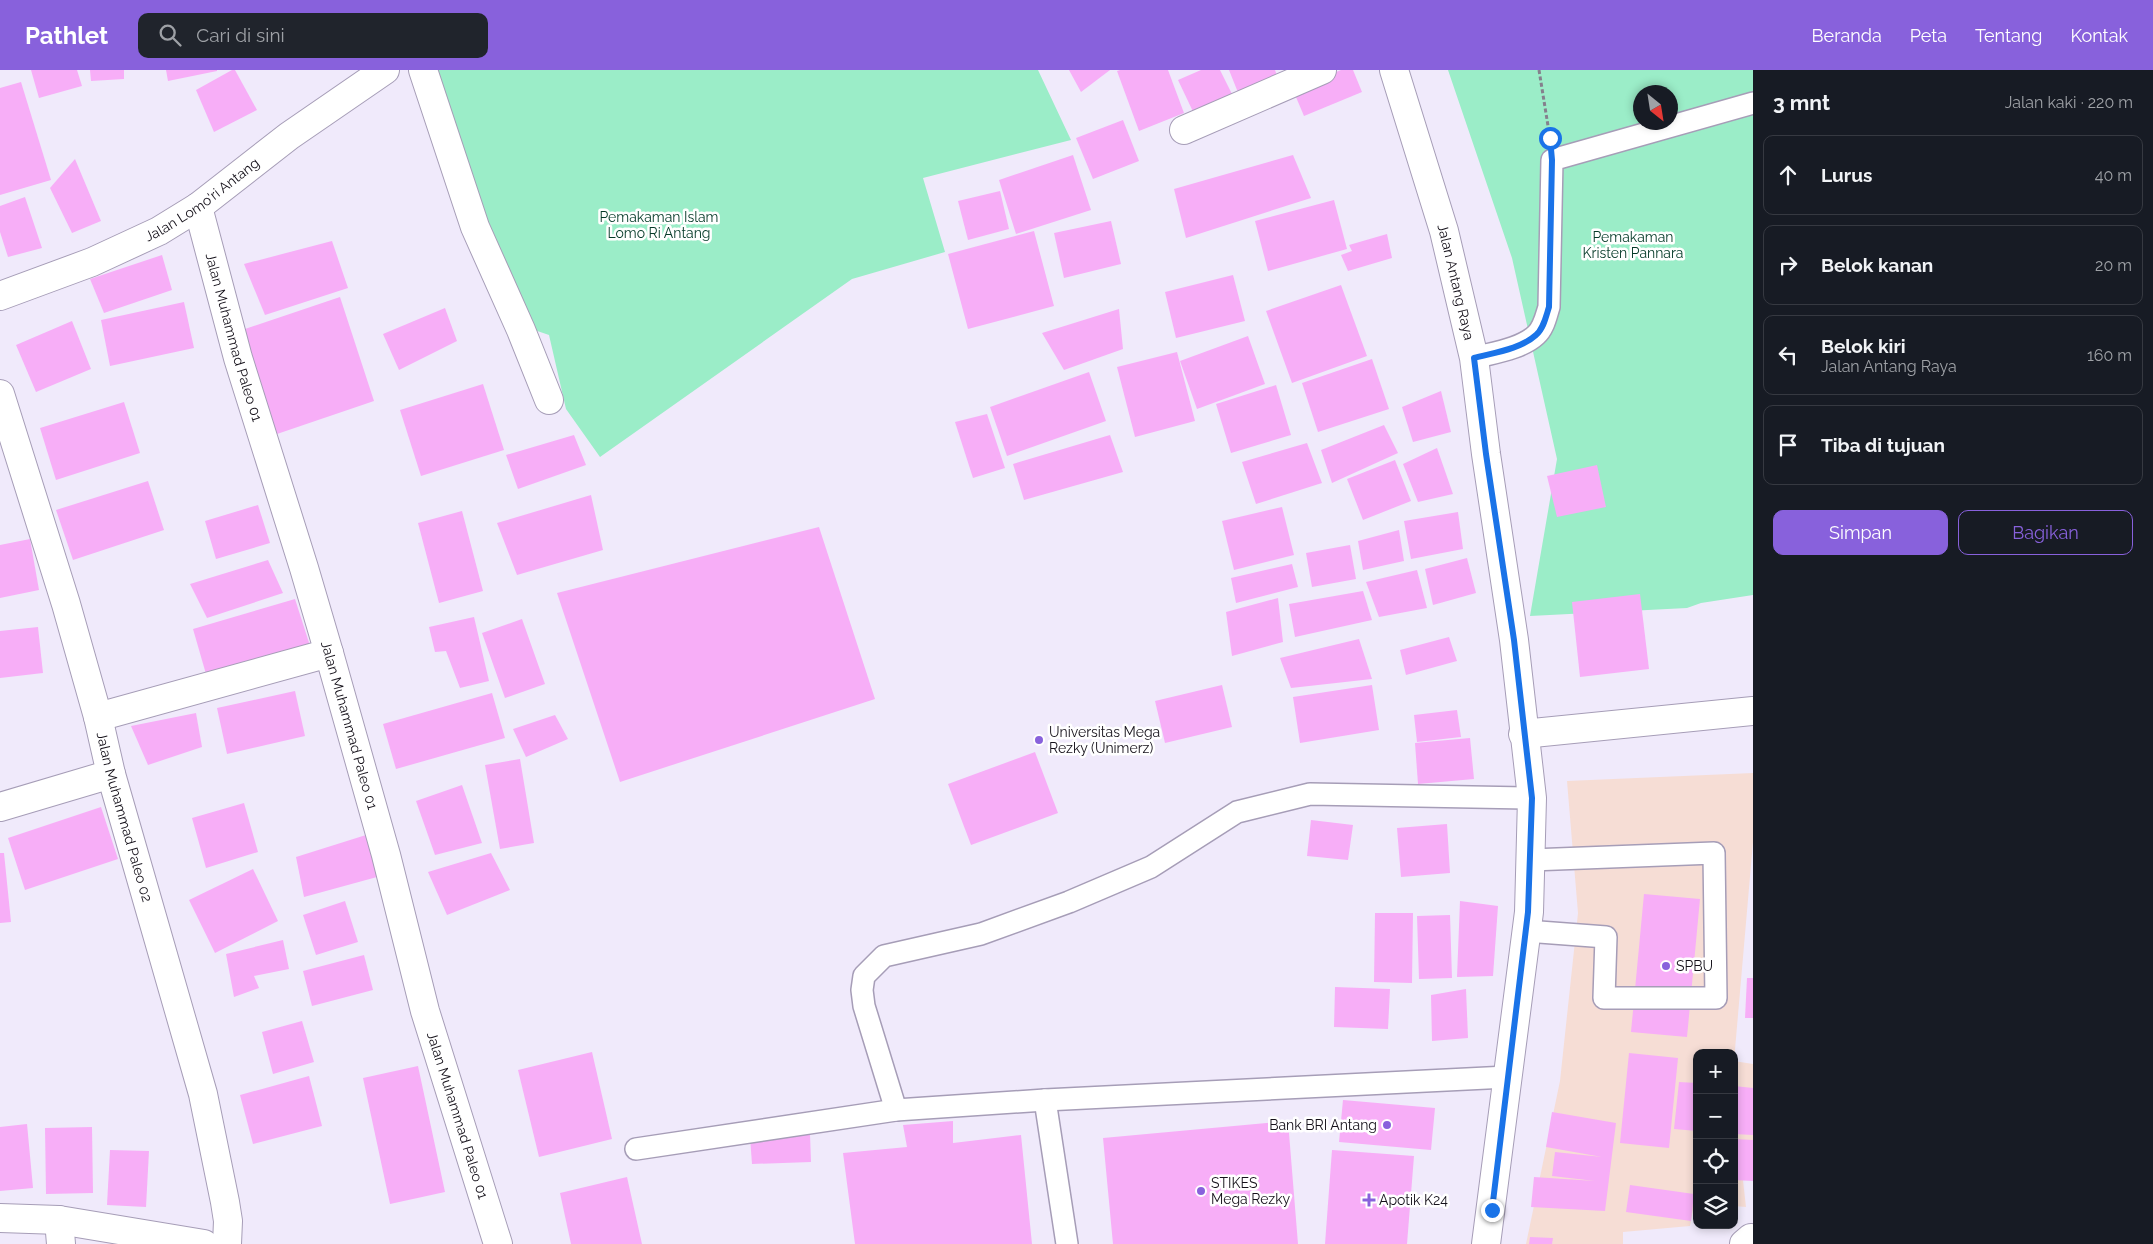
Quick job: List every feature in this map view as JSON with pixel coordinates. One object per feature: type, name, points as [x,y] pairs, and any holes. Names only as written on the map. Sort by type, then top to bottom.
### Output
[{"type":"street","name":"Jalan Lomo'ri Antang","points":[[0,296],[92,262],[159,231],[198,207],[289,136],[385,70]]},
{"type":"street","points":[[423,70],[474,227],[521,330],[549,400]]},
{"type":"street","points":[[1184,130],[1322,70]]},
{"type":"street","name":"Jalan Antang Raya","points":[[1394,70],[1444,231],[1474,358],[1486,454],[1514,640],[1523,734],[1532,798],[1531,860],[1526,931],[1486,1244]]},
{"type":"street","name":"Jalan Muhammad Paleo 01","points":[[198,207],[238,358],[329,653],[386,855],[425,1011],[498,1244]]},
{"type":"street","name":"Jalan Muhammad Paleo 02","points":[[0,394],[66,604],[212,1129],[228,1221],[227,1244]]},
{"type":"street","points":[[98,717],[329,653]]},
{"type":"street","points":[[1523,734],[1753,711]]},
{"type":"street","points":[[0,807],[112,774]]},
{"type":"street","points":[[0,1218],[60,1232],[204,1244]]},
{"type":"street","points":[[1744,1244],[1750,1238],[1753,1241]]},
{"type":"lane","points":[[1474,358],[1522,343],[1536,335],[1544,323],[1549,307],[1552,160],[1753,103]]},
{"type":"lane","points":[[896,1110],[864,1006],[862,990],[864,976],[884,956],[981,934],[1069,902],[1151,867],[1237,812],[1310,794],[1532,798]]},
{"type":"lane","points":[[1526,931],[1606,937],[1604,998],[1716,998],[1714,853],[1531,860]]},
{"type":"lane","points":[[636,1149],[896,1110],[1045,1100],[1507,1077]]},
{"type":"lane","points":[[1045,1100],[1067,1244]]},
{"type":"path","points":[[1539,70],[1552,160]]},
{"type":"shaded area","points":[[1753,773],[1753,842],[1735,1049],[1693,1049],[1693,1210],[1690,1226],[1623,1232],[1623,1244],[1526,1244],[1560,1081],[1578,913],[1567,781]]},
{"type":"shaded area","points":[[1738,1062],[1753,1064],[1753,1165],[1741,1163],[1746,1207],[1738,1206]]},
{"type":"green space","name":"Pemakaman Islam Lomo Ri Antang","points":[[430,70],[1038,70],[1071,140],[923,178],[945,252],[852,279],[600,457],[566,409],[549,335],[511,322]]},
{"type":"green space","name":"Pemakaman Kristen Pannara","points":[[1448,70],[1753,70],[1753,595],[1701,603],[1687,608],[1530,616],[1557,459],[1512,258]]},
{"type":"building","points":[[31,70],[77,70],[82,86],[39,98]]},
{"type":"building","points":[[90,70],[124,70],[124,79],[91,81]]},
{"type":"building","points":[[166,70],[217,70],[217,71],[168,81]]},
{"type":"building","points":[[235,70],[257,110],[214,132],[196,90]]},
{"type":"building","points":[[1069,70],[1110,70],[1081,92]]},
{"type":"building","points":[[1168,70],[1184,113],[1139,131],[1117,71]]},
{"type":"building","points":[[1201,70],[1220,70],[1236,102],[1197,120],[1178,80]]},
{"type":"building","points":[[1229,70],[1275,70],[1280,84],[1241,100]]},
{"type":"building","points":[[1341,70],[1353,70],[1362,92],[1304,116],[1293,90]]},
{"type":"building","points":[[21,82],[51,180],[0,195],[0,88]]},
{"type":"building","points":[[1123,120],[1139,161],[1093,179],[1076,138]]},
{"type":"building","points":[[1073,155],[1091,210],[1016,234],[999,180]]},
{"type":"building","points":[[1293,155],[1311,198],[1186,238],[1174,189]]},
{"type":"building","points":[[75,159],[101,221],[72,233],[50,188]]},
{"type":"building","points":[[1000,191],[1009,229],[968,240],[958,201]]},
{"type":"building","points":[[25,197],[42,248],[8,257],[0,232],[0,206]]},
{"type":"building","points":[[1334,200],[1347,249],[1268,271],[1255,221]]},
{"type":"building","points":[[1111,221],[1121,264],[1064,278],[1054,233]]},
{"type":"building","points":[[1034,231],[1054,306],[968,329],[948,254]]},
{"type":"building","points":[[1387,234],[1392,258],[1348,271],[1341,255],[1352,251],[1349,245]]},
{"type":"building","points":[[332,241],[348,288],[265,315],[244,264]]},
{"type":"building","points":[[162,255],[172,290],[104,313],[90,279]]},
{"type":"building","points":[[1233,275],[1245,321],[1176,338],[1165,292]]},
{"type":"building","points":[[1341,285],[1367,356],[1292,383],[1266,311]]},
{"type":"building","points":[[340,297],[374,401],[277,434],[242,330]]},
{"type":"building","points":[[184,302],[194,348],[110,366],[101,320]]},
{"type":"building","points":[[445,308],[457,341],[399,370],[383,334]]},
{"type":"building","points":[[1119,309],[1123,349],[1064,370],[1042,333]]},
{"type":"building","points":[[72,321],[91,369],[36,392],[16,345]]},
{"type":"building","points":[[1248,336],[1265,384],[1197,409],[1180,361]]},
{"type":"building","points":[[1177,352],[1195,421],[1135,437],[1117,367]]},
{"type":"building","points":[[1372,359],[1389,409],[1318,432],[1302,383]]},
{"type":"building","points":[[1089,372],[1106,421],[1007,456],[990,407]]},
{"type":"building","points":[[483,384],[504,450],[421,476],[400,410]]},
{"type":"building","points":[[1276,385],[1291,435],[1231,453],[1216,404]]},
{"type":"building","points":[[1441,391],[1451,432],[1413,442],[1402,407]]},
{"type":"building","points":[[124,402],[140,453],[56,480],[40,428]]},
{"type":"building","points":[[987,414],[1005,468],[973,478],[955,422]]},
{"type":"building","points":[[1384,425],[1398,453],[1332,483],[1321,450]]},
{"type":"building","points":[[574,435],[586,465],[518,489],[506,455]]},
{"type":"building","points":[[1110,435],[1123,472],[1024,500],[1013,464]]},
{"type":"building","points":[[1307,443],[1322,483],[1256,504],[1242,462]]},
{"type":"building","points":[[1437,448],[1453,494],[1418,502],[1403,464]]},
{"type":"building","points":[[1395,460],[1411,501],[1363,520],[1347,479]]},
{"type":"building","points":[[1597,465],[1606,507],[1557,517],[1547,476]]},
{"type":"building","points":[[148,481],[164,530],[73,560],[56,510]]},
{"type":"building","points":[[591,495],[603,550],[517,575],[497,523]]},
{"type":"building","points":[[258,505],[270,543],[216,559],[205,521]]},
{"type":"building","points":[[1282,507],[1294,555],[1234,570],[1222,521]]},
{"type":"building","points":[[462,511],[483,591],[439,603],[418,523]]},
{"type":"building","points":[[1458,512],[1463,549],[1411,559],[1404,521]]},
{"type":"building","points":[[819,527],[875,699],[620,782],[557,593]]},
{"type":"building","points":[[1399,530],[1404,561],[1363,570],[1358,541]]},
{"type":"building","points":[[30,539],[39,590],[0,598],[0,545]]},
{"type":"building","points":[[1350,545],[1356,579],[1312,587],[1306,553]]},
{"type":"building","points":[[1467,558],[1476,593],[1433,605],[1425,569]]},
{"type":"building","points":[[268,560],[283,593],[207,618],[190,584]]},
{"type":"building","points":[[1292,564],[1298,587],[1236,603],[1231,578]]},
{"type":"building","points":[[1417,570],[1427,608],[1379,617],[1366,582]]},
{"type":"building","points":[[1363,591],[1372,620],[1295,637],[1289,604]]},
{"type":"building","points":[[1640,594],[1649,669],[1580,677],[1572,602]]},
{"type":"building","points":[[1278,598],[1283,642],[1232,656],[1226,612]]},
{"type":"building","points":[[295,599],[312,652],[208,681],[193,629]]},
{"type":"building","points":[[474,617],[489,681],[460,688],[446,651],[435,652],[429,627]]},
{"type":"building","points":[[522,619],[545,684],[505,698],[482,633]]},
{"type":"building","points":[[38,627],[43,673],[0,678],[0,631]]},
{"type":"building","points":[[1449,637],[1457,661],[1406,675],[1400,650]]},
{"type":"building","points":[[1359,639],[1372,679],[1291,688],[1280,658]]},
{"type":"building","points":[[1222,685],[1232,727],[1165,743],[1155,701]]},
{"type":"building","points":[[1372,685],[1379,730],[1300,743],[1293,697]]},
{"type":"building","points":[[295,691],[305,736],[227,754],[217,708]]},
{"type":"building","points":[[492,693],[505,738],[396,769],[383,724]]},
{"type":"building","points":[[1457,710],[1461,737],[1417,742],[1414,715]]},
{"type":"building","points":[[196,713],[202,747],[148,765],[131,726]]},
{"type":"building","points":[[555,715],[568,739],[526,757],[513,729]]},
{"type":"building","points":[[1470,738],[1474,779],[1418,784],[1415,743]]},
{"type":"building","points":[[1035,752],[1058,813],[971,845],[948,784]]},
{"type":"building","points":[[520,759],[534,843],[500,849],[485,765]]},
{"type":"building","points":[[462,785],[482,843],[435,855],[416,801]]},
{"type":"building","points":[[244,803],[258,852],[206,868],[192,818]]},
{"type":"building","points":[[101,807],[118,859],[25,890],[8,838]]},
{"type":"building","points":[[1311,820],[1353,825],[1348,860],[1307,856]]},
{"type":"building","points":[[1447,824],[1450,873],[1401,877],[1397,828]]},
{"type":"building","points":[[366,835],[377,877],[304,897],[296,857]]},
{"type":"building","points":[[0,853],[4,853],[11,922],[0,923]]},
{"type":"building","points":[[491,853],[510,890],[447,915],[428,872]]},
{"type":"building","points":[[253,869],[278,921],[215,953],[189,900]]},
{"type":"building","name":"SPBU","points":[[1644,894],[1700,899],[1687,1037],[1631,1032]]},
{"type":"building","points":[[345,901],[358,942],[316,955],[303,915]]},
{"type":"building","points":[[1460,901],[1498,906],[1493,976],[1457,977]]},
{"type":"building","points":[[1375,913],[1413,913],[1412,983],[1374,982]]},
{"type":"building","points":[[1450,915],[1452,978],[1419,979],[1417,916]]},
{"type":"building","points":[[283,940],[289,969],[254,976],[259,988],[234,997],[226,954]]},
{"type":"building","points":[[364,955],[373,990],[312,1006],[303,971]]},
{"type":"building","points":[[1747,978],[1753,978],[1753,1018],[1745,1018]]},
{"type":"building","points":[[1335,987],[1390,989],[1388,1029],[1334,1027]]},
{"type":"building","points":[[1466,989],[1468,1038],[1432,1041],[1431,995]]},
{"type":"building","points":[[302,1021],[314,1062],[273,1074],[262,1032]]},
{"type":"building","points":[[592,1052],[612,1139],[539,1157],[518,1070]]},
{"type":"building","points":[[1629,1053],[1678,1058],[1669,1148],[1620,1143]]},
{"type":"building","points":[[418,1066],[445,1192],[390,1204],[363,1078]]},
{"type":"building","points":[[309,1076],[322,1126],[253,1144],[240,1095]]},
{"type":"building","points":[[1679,1082],[1693,1083],[1693,1131],[1674,1129]]},
{"type":"building","points":[[1738,1086],[1753,1088],[1753,1135],[1738,1134]]},
{"type":"building","name":"Bank BRI Antang","points":[[1343,1100],[1435,1108],[1431,1150],[1339,1142]]},
{"type":"building","points":[[1552,1112],[1616,1123],[1605,1211],[1531,1207],[1534,1177],[1595,1181],[1552,1176],[1555,1152],[1602,1157],[1546,1147]]},
{"type":"building","points":[[953,1121],[953,1143],[1021,1135],[1032,1244],[855,1244],[843,1153],[907,1147],[903,1125]]},
{"type":"building","name":"STIKES Mega Rezky","points":[[1288,1121],[1298,1244],[1113,1244],[1103,1138]]},
{"type":"building","points":[[27,1124],[33,1188],[0,1191],[0,1127]]},
{"type":"building","points":[[92,1127],[93,1193],[46,1194],[45,1128]]},
{"type":"building","points":[[810,1134],[811,1162],[752,1164],[750,1137]]},
{"type":"building","points":[[1738,1139],[1753,1140],[1753,1181],[1738,1180]]},
{"type":"building","points":[[110,1150],[149,1151],[146,1207],[107,1205]]},
{"type":"building","name":"Apotik K24","points":[[1332,1150],[1414,1156],[1407,1244],[1325,1244]]},
{"type":"building","points":[[627,1177],[642,1244],[571,1244],[560,1193]]},
{"type":"building","points":[[1630,1185],[1693,1194],[1691,1221],[1626,1212]]},
{"type":"building","points":[[1530,1237],[1553,1238],[1552,1244],[1529,1244]]},
{"type":"place","name":"Universitas Mega Rezky (Unimerz)","points":[[1039,740]]},
{"type":"place","name":"SPBU","points":[[1666,966]]},
{"type":"place","name":"Bank BRI Antang","points":[[1387,1125]]},
{"type":"place","name":"STIKES Mega Rezky","points":[[1201,1191]]},
{"type":"place","name":"Apotik K24","points":[[1369,1200]]},
{"type":"route","points":[[1492,1210],[1528,912],[1532,798],[1523,734],[1514,640],[1486,454],[1474,358],[1522,343],[1536,335],[1544,323],[1549,307],[1552,160],[1550,138]]}]
